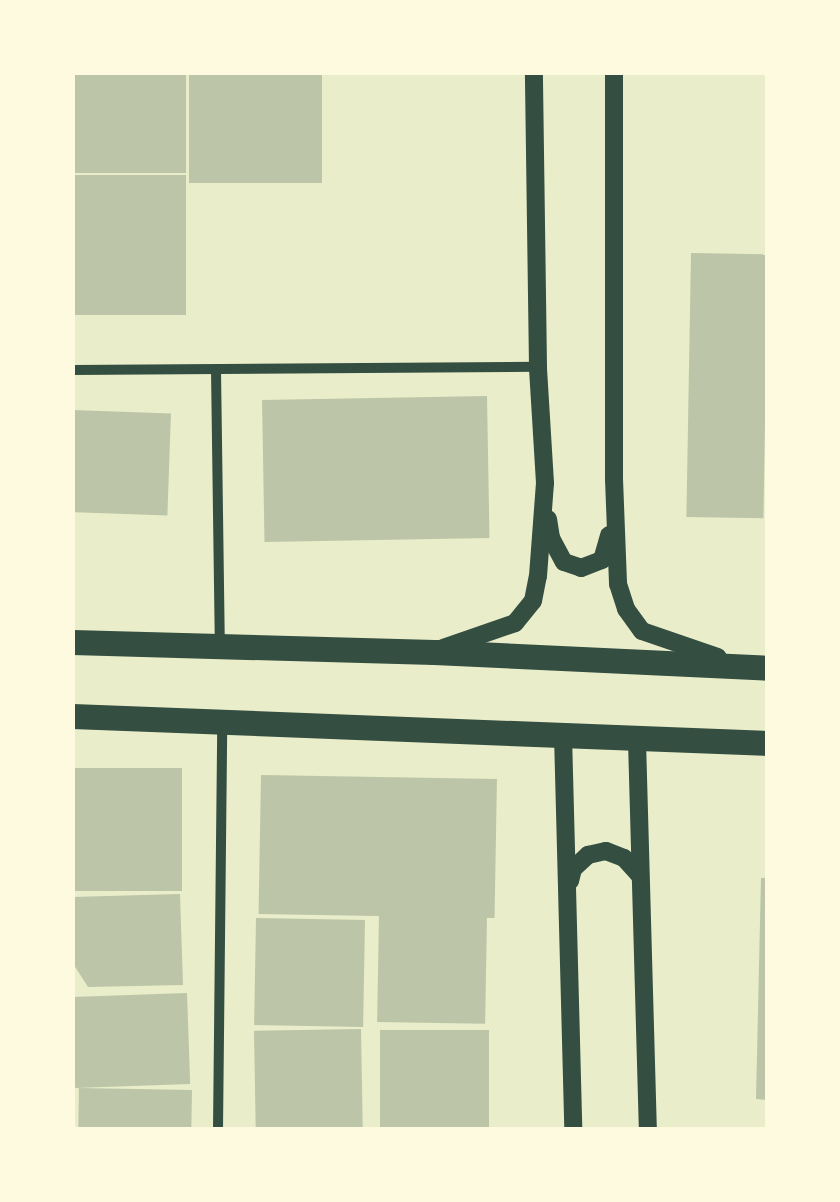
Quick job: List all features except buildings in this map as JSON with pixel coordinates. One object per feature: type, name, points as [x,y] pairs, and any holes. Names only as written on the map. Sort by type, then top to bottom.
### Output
[{"type":"main road","points":[[72,642],[434,652],[765,668]]},
{"type":"main road","points":[[72,716],[637,741],[768,743]]},
{"type":"street","points":[[534,72],[538,368],[544,484],[550,538],[564,562],[580,568],[602,560],[613,521],[614,72]]},
{"type":"street","points":[[72,370],[538,368]]},
{"type":"street","points":[[216,370],[220,648]]},
{"type":"street","points":[[614,479],[618,584],[626,610],[642,631],[696,652],[765,668]]},
{"type":"street","points":[[434,652],[515,624],[533,601],[544,484]]},
{"type":"street","points":[[218,1130],[222,722]]},
{"type":"street","points":[[563,735],[574,1130]]},
{"type":"street","points":[[637,741],[648,1130]]},
{"type":"street","points":[[568,888],[573,868],[588,855],[606,852],[624,858],[640,876]]}]
